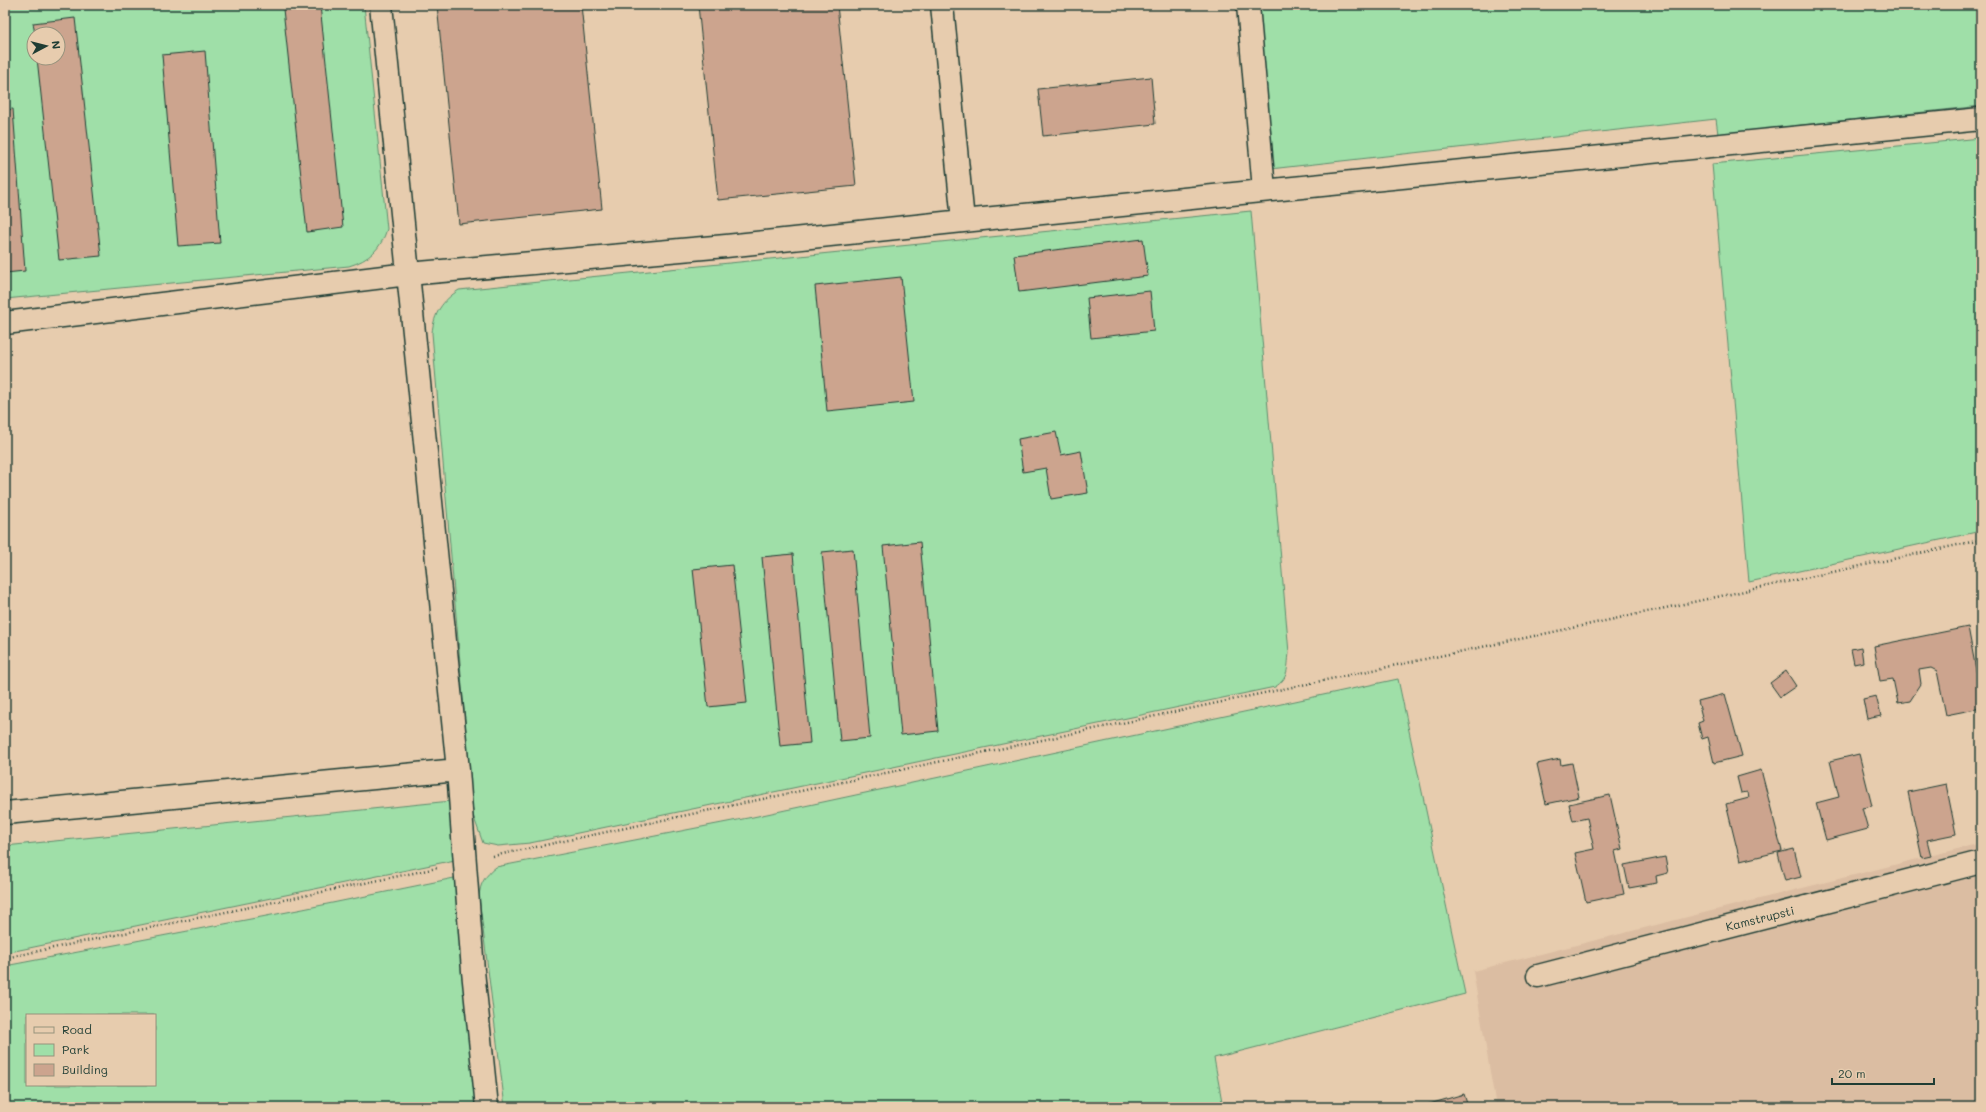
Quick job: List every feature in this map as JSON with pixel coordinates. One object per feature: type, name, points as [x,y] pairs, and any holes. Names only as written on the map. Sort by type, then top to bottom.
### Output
[{"type":"street","points":[[381,5],[458,770],[472,971],[487,1107]]},
{"type":"street","points":[[942,5],[963,220]]},
{"type":"street","points":[[1248,5],[1264,190]]},
{"type":"street","points":[[5,323],[408,274],[726,246],[963,220],[1981,119]]},
{"type":"street","points":[[5,814],[458,770]]},
{"type":"street","name":"Kamstrupsti","points":[[1538,976],[1981,862]]},
{"type":"path","points":[[5,958],[1605,622],[1981,540]]},
{"type":"shaded area","points":[[1981,843],[1981,1107],[1496,1107],[1473,971]]},
{"type":"green space","points":[[5,5],[364,5],[387,229],[378,248],[373,253],[356,264],[349,266],[5,299]]},
{"type":"green space","points":[[1256,5],[1981,5],[1981,106],[1718,134],[1716,119],[1270,169]]},
{"type":"green space","points":[[1981,138],[1981,531],[1749,582],[1712,164]]},
{"type":"green space","points":[[1251,211],[1289,653],[1285,677],[1280,684],[1275,687],[530,843],[498,846],[483,843],[473,815],[432,333],[435,319],[440,308],[453,294],[459,290]]},
{"type":"green space","points":[[1398,679],[1465,994],[1214,1058],[1223,1107],[505,1107],[479,897],[484,880],[496,867],[753,817]]},
{"type":"green space","points":[[451,801],[455,860],[5,953],[5,846]]},
{"type":"green space","points":[[459,877],[479,1107],[5,1107],[5,966],[303,909]]},
{"type":"building","points":[[320,5],[343,227],[307,232],[283,9]]},
{"type":"building","points":[[437,5],[581,5],[602,209],[459,224]]},
{"type":"building","points":[[698,5],[837,5],[856,186],[718,200]]},
{"type":"building","points":[[75,18],[101,256],[59,260],[38,66],[66,66],[66,26],[34,26],[33,23]]},
{"type":"building","points":[[5,42],[9,89],[5,89]]},
{"type":"building","points":[[205,51],[220,243],[178,246],[162,55]]},
{"type":"building","points":[[1151,77],[1155,124],[1043,136],[1038,89]]},
{"type":"building","points":[[13,109],[25,271],[5,273],[5,110]]},
{"type":"building","points":[[1143,239],[1148,276],[1019,292],[1014,255]]},
{"type":"building","points":[[901,277],[914,402],[827,411],[815,286]]},
{"type":"building","points":[[1150,291],[1154,331],[1091,338],[1087,298]]},
{"type":"building","points":[[1056,432],[1061,455],[1081,451],[1088,493],[1051,499],[1046,468],[1023,472],[1018,439]]},
{"type":"building","points":[[920,542],[938,731],[901,735],[883,546]]},
{"type":"building","points":[[853,549],[870,738],[840,741],[822,552]]},
{"type":"building","points":[[793,554],[810,743],[780,746],[762,557]]},
{"type":"building","points":[[732,565],[747,703],[708,707],[693,569]]},
{"type":"building","points":[[1968,627],[1981,697],[1981,708],[1946,715],[1937,671],[1931,668],[1919,670],[1921,684],[1910,701],[1898,703],[1893,679],[1880,681],[1874,646]]},
{"type":"building","points":[[1861,647],[1863,662],[1854,664],[1851,649]]},
{"type":"building","points":[[1786,671],[1796,686],[1780,697],[1770,683]]},
{"type":"building","points":[[1725,694],[1742,756],[1714,763],[1708,737],[1702,739],[1698,723],[1703,721],[1698,701]]},
{"type":"building","points":[[1876,696],[1881,716],[1867,719],[1863,699]]},
{"type":"building","points":[[1859,754],[1872,806],[1862,808],[1868,829],[1826,840],[1816,803],[1839,797],[1830,761]]},
{"type":"building","points":[[1560,759],[1561,765],[1572,763],[1579,797],[1546,804],[1537,764]]},
{"type":"building","points":[[1761,770],[1782,851],[1740,861],[1726,804],[1749,798],[1748,792],[1741,793],[1737,777]]},
{"type":"building","points":[[1946,784],[1956,834],[1927,840],[1931,856],[1922,858],[1908,792]]},
{"type":"building","points":[[1610,795],[1622,849],[1615,851],[1624,894],[1586,902],[1575,853],[1594,849],[1587,818],[1573,821],[1569,804]]},
{"type":"building","points":[[1794,849],[1801,877],[1785,881],[1778,853]]},
{"type":"building","points":[[1665,857],[1668,873],[1656,876],[1657,883],[1629,888],[1624,865]]},
{"type":"building","points":[[1464,1094],[1468,1107],[1419,1107]]}]
